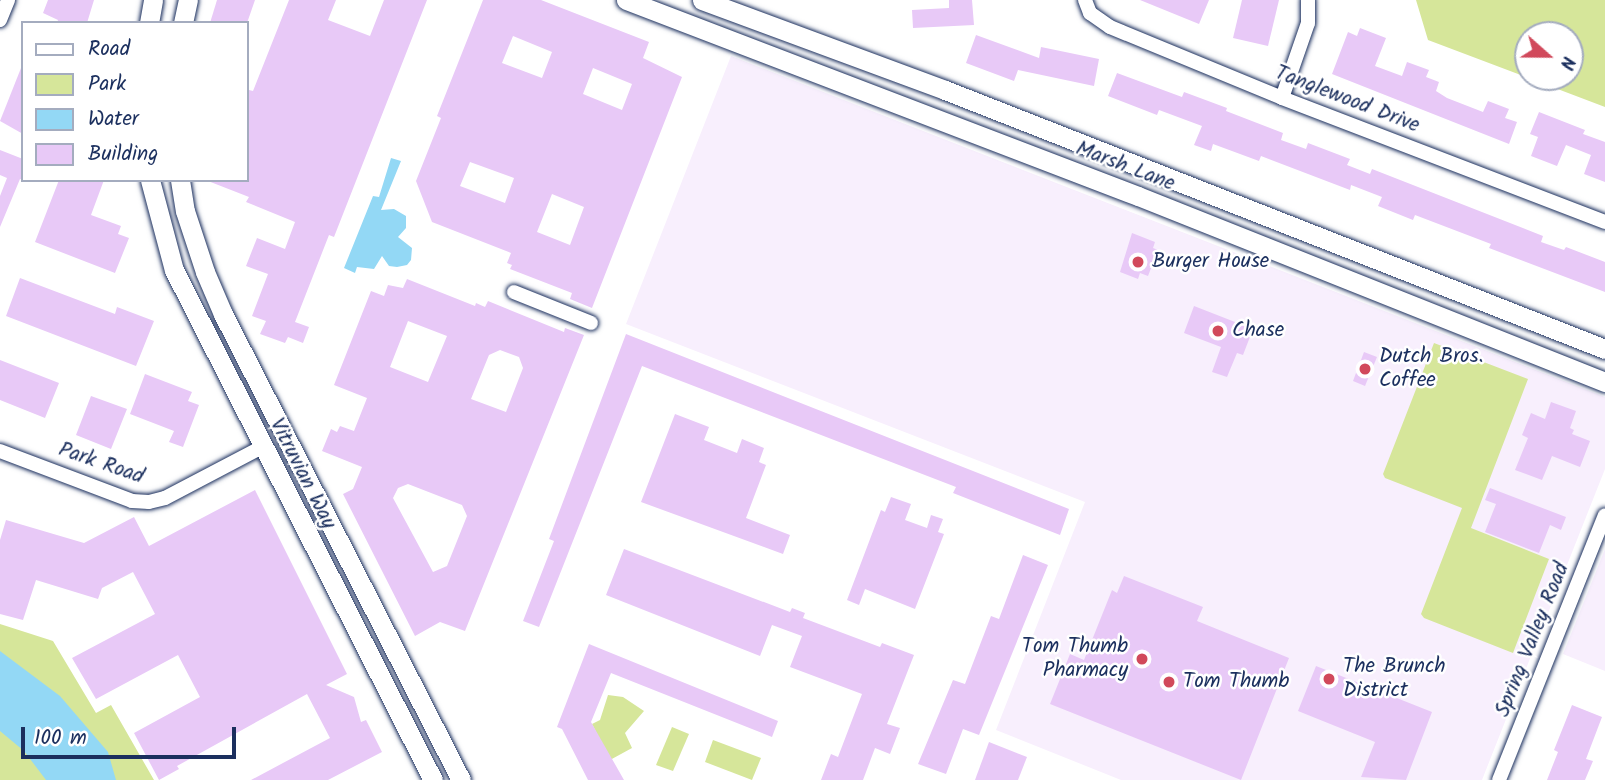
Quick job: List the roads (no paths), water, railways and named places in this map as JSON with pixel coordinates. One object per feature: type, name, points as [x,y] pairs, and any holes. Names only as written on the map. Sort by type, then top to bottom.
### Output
[{"type":"main road","points":[[149,21],[153,0]]},
{"type":"main road","points":[[183,21],[188,0]]},
{"type":"main road","name":"Marsh Lane","points":[[626,0],[1320,268],[1605,382]]},
{"type":"main road","name":"Marsh Lane","points":[[702,0],[945,90],[1605,349]]},
{"type":"main road","points":[[727,38],[737,13]]},
{"type":"main road","points":[[933,117],[945,90]]},
{"type":"main road","name":"Vitruvian Way","points":[[150,182],[174,270],[433,780]]},
{"type":"main road","name":"Vitruvian Way","points":[[180,182],[185,211],[219,304],[461,780]]},
{"type":"main road","points":[[157,214],[185,211]]},
{"type":"main road","points":[[1320,268],[1331,240]]},
{"type":"main road","points":[[262,447],[287,436]]},
{"type":"street","points":[[0,20],[8,0]]},
{"type":"street","name":"Tanglewood Drive","points":[[1085,0],[1090,13],[1104,24],[1282,98],[1605,222]]},
{"type":"street","points":[[1282,98],[1308,23],[1308,0]]},
{"type":"street","points":[[514,292],[591,323]]},
{"type":"street","name":"Park Road","points":[[0,451],[132,501],[149,502],[165,498],[262,447]]},
{"type":"street","name":"Spring Valley Road","points":[[1499,780],[1605,515]]},
{"type":"water","points":[[391,158],[401,161],[381,210],[394,209],[406,216],[406,228],[398,237],[412,248],[411,260],[407,265],[389,266],[382,256],[374,269],[357,267],[355,273],[344,268],[373,196],[379,197]]},
{"type":"water","points":[[0,651],[60,696],[108,752],[116,780],[46,780],[24,751],[0,731]]},
{"type":"place","name":"Burger House","points":[[1138,262]]},
{"type":"place","name":"Chase","points":[[1218,331]]},
{"type":"place","name":"Dutch Bros. Coffee","points":[[1365,369]]},
{"type":"place","name":"Tom Thumb Pharmacy","points":[[1142,659]]},
{"type":"place","name":"The Brunch District","points":[[1329,679]]},
{"type":"place","name":"Tom Thumb","points":[[1169,682]]}]
